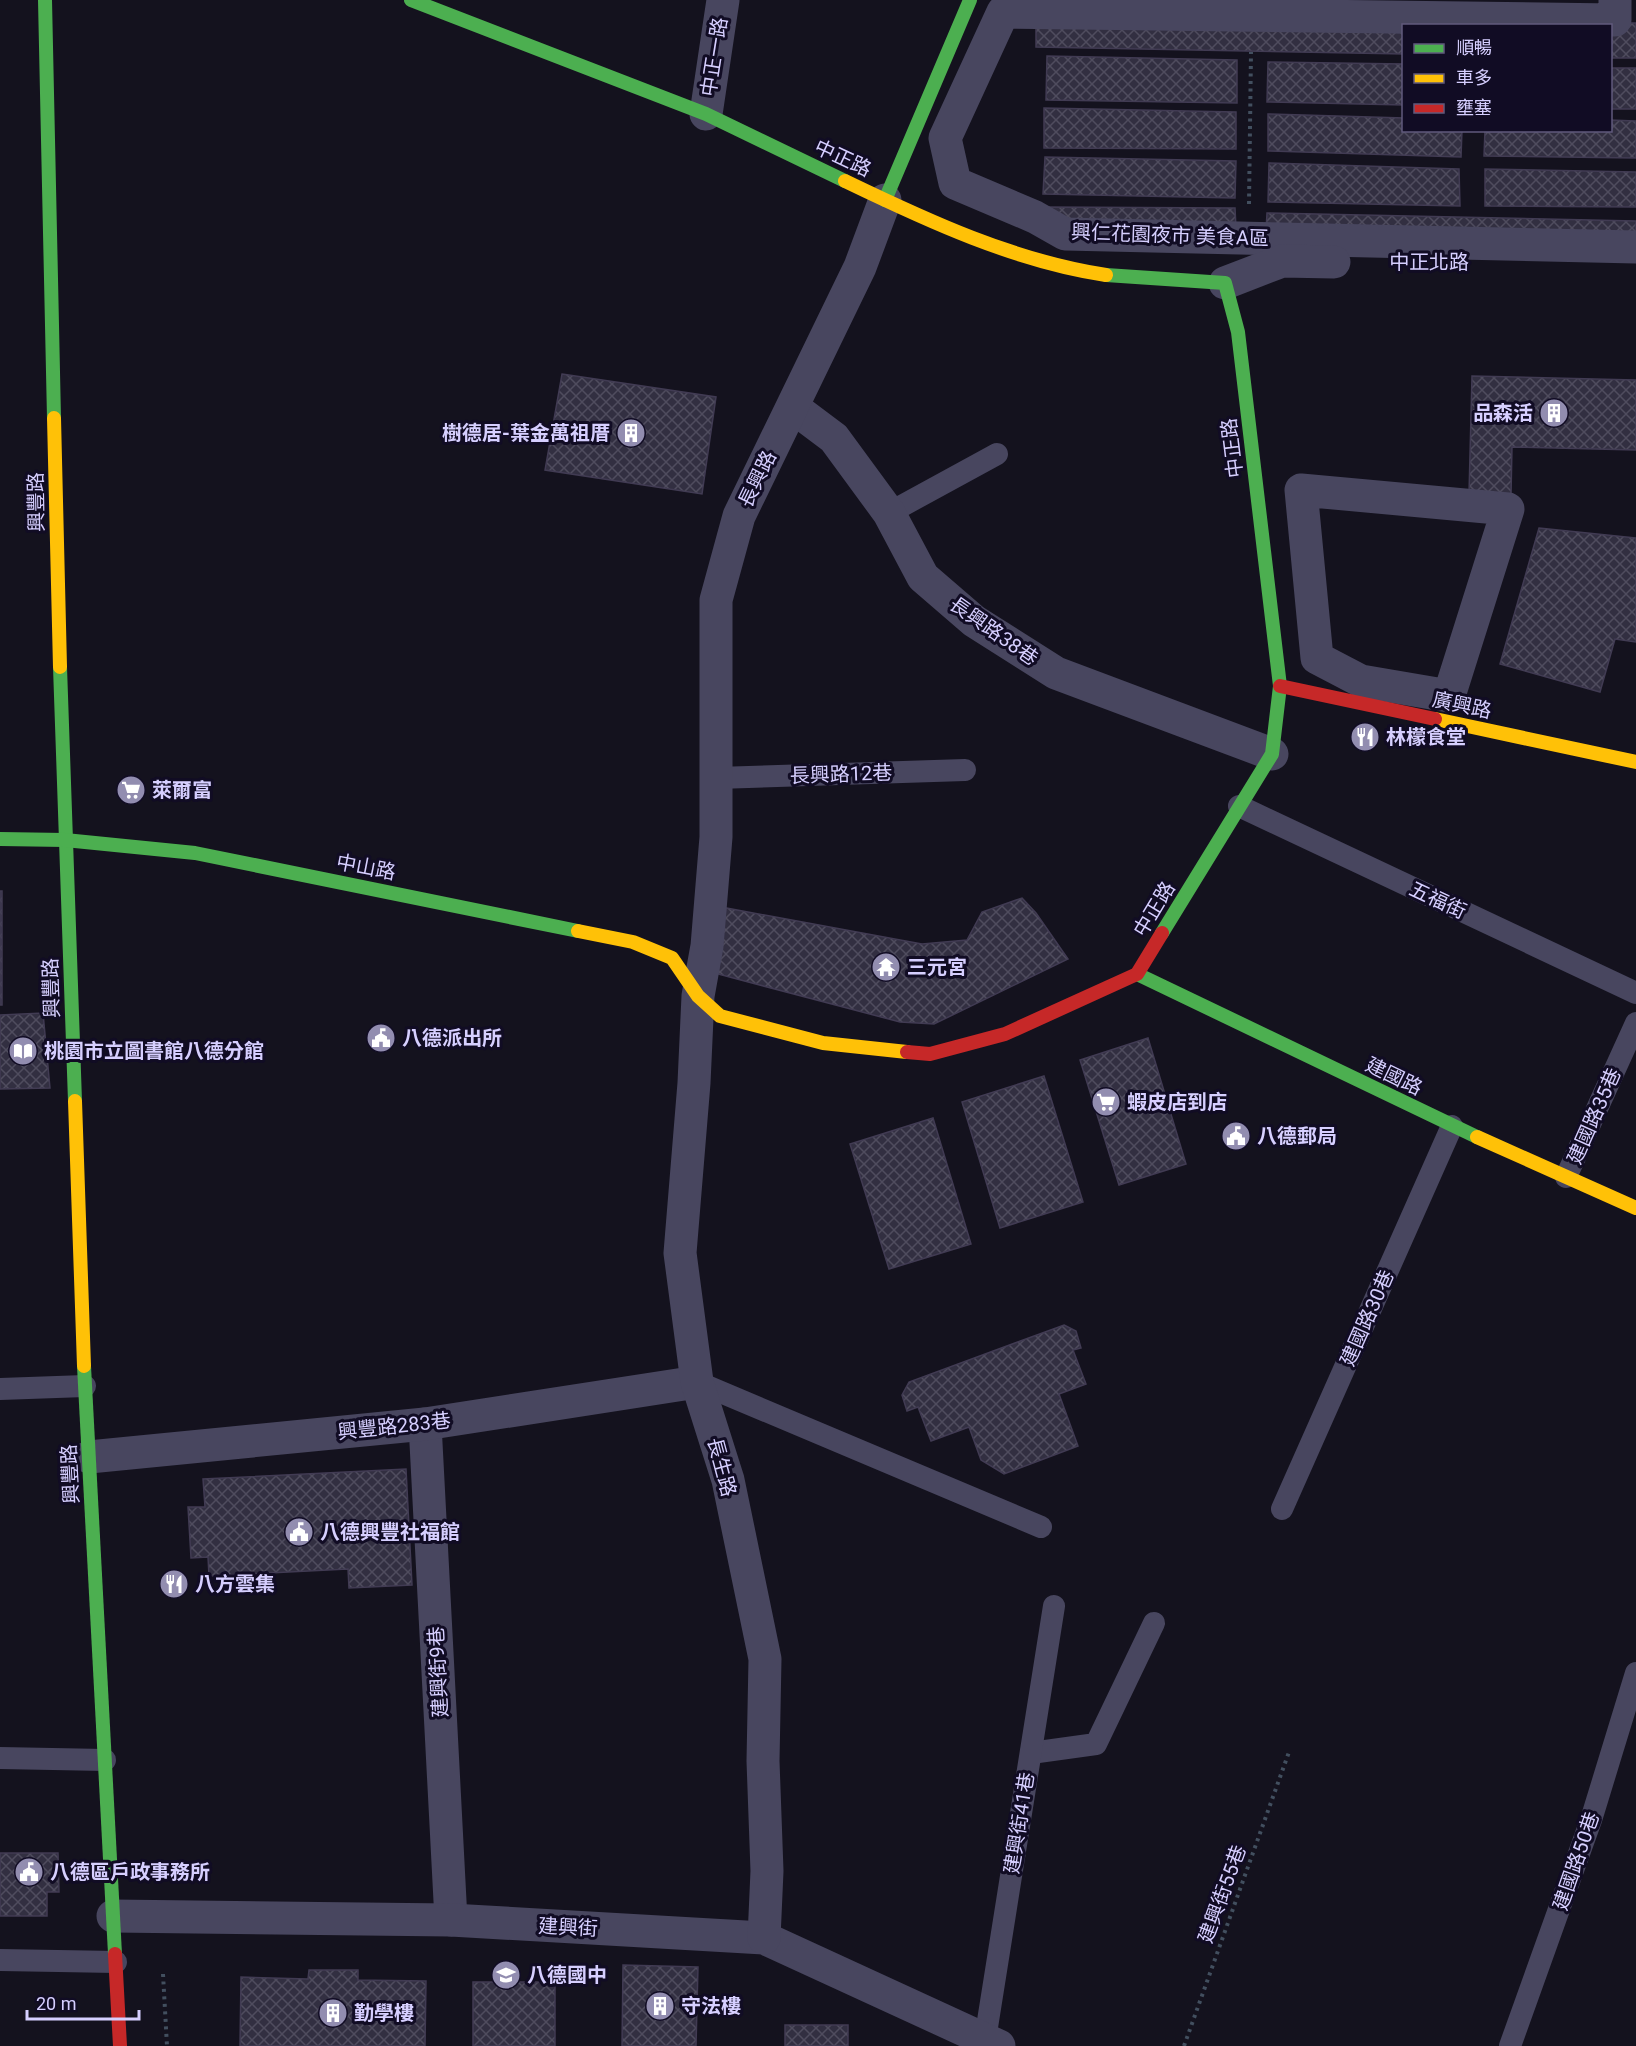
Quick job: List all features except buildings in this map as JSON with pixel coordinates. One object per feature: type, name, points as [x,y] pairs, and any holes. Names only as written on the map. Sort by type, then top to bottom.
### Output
[{"type":"street","name":"興豐路","points":[[45,0],[65,840],[85,1386],[120,2046]]},
{"type":"street","name":"中正路","points":[[411,0],[706,114],[885,200],[980,240],[1059,268],[1115,277],[1226,283],[1238,332],[1280,686],[1272,754],[1137,974]]},
{"type":"street","name":"中正一路","points":[[706,114],[723,0]]},
{"type":"street","name":"長興路","points":[[699,996],[707,946],[714,870],[717,778],[716,600],[739,516],[764,462],[794,408],[860,267],[885,200],[970,0]]},
{"type":"street","name":"興仁花園夜市 美食A區","points":[[1615,0],[1615,20],[1003,12],[945,138],[955,183],[1035,217],[1065,234],[1636,247]]},
{"type":"street","name":"中正北路","points":[[1226,283],[1282,261],[1636,263]]},
{"type":"street","name":"長興路38巷","points":[[794,408],[834,438],[889,513],[923,577],[974,621],[1056,674],[1272,754]]},
{"type":"street","points":[[1301,490],[1508,509],[1449,696],[1361,681],[1317,658],[1301,490]]},
{"type":"street","name":"廣興路","points":[[1280,686],[1636,762]]},
{"type":"street","name":"中山路","points":[[0,839],[65,840],[195,853],[633,942],[672,958],[699,996]]},
{"type":"street","points":[[699,996],[720,1016],[744,1024],[823,1043],[930,1054],[1005,1034],[1137,974]]},
{"type":"street","name":"建國路","points":[[1137,974],[1452,1126],[1636,1208]]},
{"type":"street","name":"長生路","points":[[699,996],[680,1253],[697,1382],[728,1480],[765,1659],[764,1938]]},
{"type":"street","name":"興豐路283巷","points":[[89,1456],[425,1424],[697,1382]]},
{"type":"street","name":"建興街9巷","points":[[425,1424],[451,1920]]},
{"type":"street","name":"建興街","points":[[113,1916],[451,1920],[764,1938],[989,2044]]},
{"type":"lane","points":[[889,513],[997,454]]},
{"type":"lane","name":"長興路12巷","points":[[717,778],[965,770]]},
{"type":"lane","name":"五福街","points":[[1239,806],[1636,993]]},
{"type":"lane","name":"建國路35巷","points":[[1566,1177],[1636,1023]]},
{"type":"lane","name":"建國路30巷","points":[[1282,1509],[1452,1126]]},
{"type":"lane","points":[[697,1382],[1041,1527]]},
{"type":"lane","points":[[0,1389],[85,1386]]},
{"type":"lane","name":"建興街41巷","points":[[989,2044],[1030,1753],[1054,1606]]},
{"type":"lane","points":[[1030,1753],[1096,1744],[1154,1623]]},
{"type":"lane","name":"建國路50巷","points":[[1510,2046],[1591,1820],[1636,1673]]},
{"type":"lane","points":[[0,1758],[105,1760]]},
{"type":"lane","points":[[0,1960],[116,1962]]},
{"type":"path","points":[[1249,237],[1251,52]]},
{"type":"path","name":"建興街55巷","points":[[1184,2046],[1289,1752]]},
{"type":"path","points":[[163,1974],[167,2046]]},
{"type":"traffic: fast","points":[[45,0],[54,418]]},
{"type":"traffic: fast","points":[[411,0],[706,114],[845,181]]},
{"type":"traffic: fast","points":[[885,200],[970,0]]},
{"type":"traffic: fast","points":[[1106,275],[1225,283],[1238,332],[1280,686],[1272,754],[1162,933]]},
{"type":"traffic: fast","points":[[60,667],[75,1101]]},
{"type":"traffic: fast","points":[[0,839],[65,840],[195,853],[578,931]]},
{"type":"traffic: fast","points":[[1137,974],[1477,1137]]},
{"type":"traffic: fast","points":[[84,1366],[115,1954]]},
{"type":"traffic: slow","points":[[845,181],[940,225],[1005,250],[1072,269],[1106,275]]},
{"type":"traffic: slow","points":[[54,418],[60,667]]},
{"type":"traffic: slow","points":[[1435,719],[1636,762]]},
{"type":"traffic: slow","points":[[578,931],[633,942],[672,958],[698,996],[720,1016],[823,1043],[907,1052]]},
{"type":"traffic: slow","points":[[75,1101],[84,1366]]},
{"type":"traffic: slow","points":[[1477,1137],[1636,1208]]},
{"type":"traffic: jam","points":[[1280,686],[1435,719]]},
{"type":"traffic: jam","points":[[907,1052],[930,1054],[1005,1034],[1137,974],[1162,933]]},
{"type":"traffic: jam","points":[[115,1954],[120,2046]]},
{"type":"place","name":"品森活","points":[[1554,413]]},
{"type":"place","name":"樹德居-葉金萬祖厝","points":[[631,433]]},
{"type":"place","name":"林檬食堂","points":[[1365,737]]},
{"type":"place","name":"萊爾富","points":[[131,790]]},
{"type":"place","name":"三元宮","points":[[886,967]]},
{"type":"place","name":"八德派出所","points":[[381,1038]]},
{"type":"place","name":"桃園市立圖書館八德分館","points":[[23,1051]]},
{"type":"place","name":"蝦皮店到店","points":[[1106,1102]]},
{"type":"place","name":"八德郵局","points":[[1236,1136]]},
{"type":"place","name":"八德興豐社福館","points":[[299,1532]]},
{"type":"place","name":"八方雲集","points":[[174,1584]]},
{"type":"place","name":"八德區戶政事務所","points":[[29,1872]]},
{"type":"place","name":"八德國中","points":[[506,1975]]},
{"type":"place","name":"守法樓","points":[[660,2006]]},
{"type":"place","name":"勤學樓","points":[[333,2013]]}]
